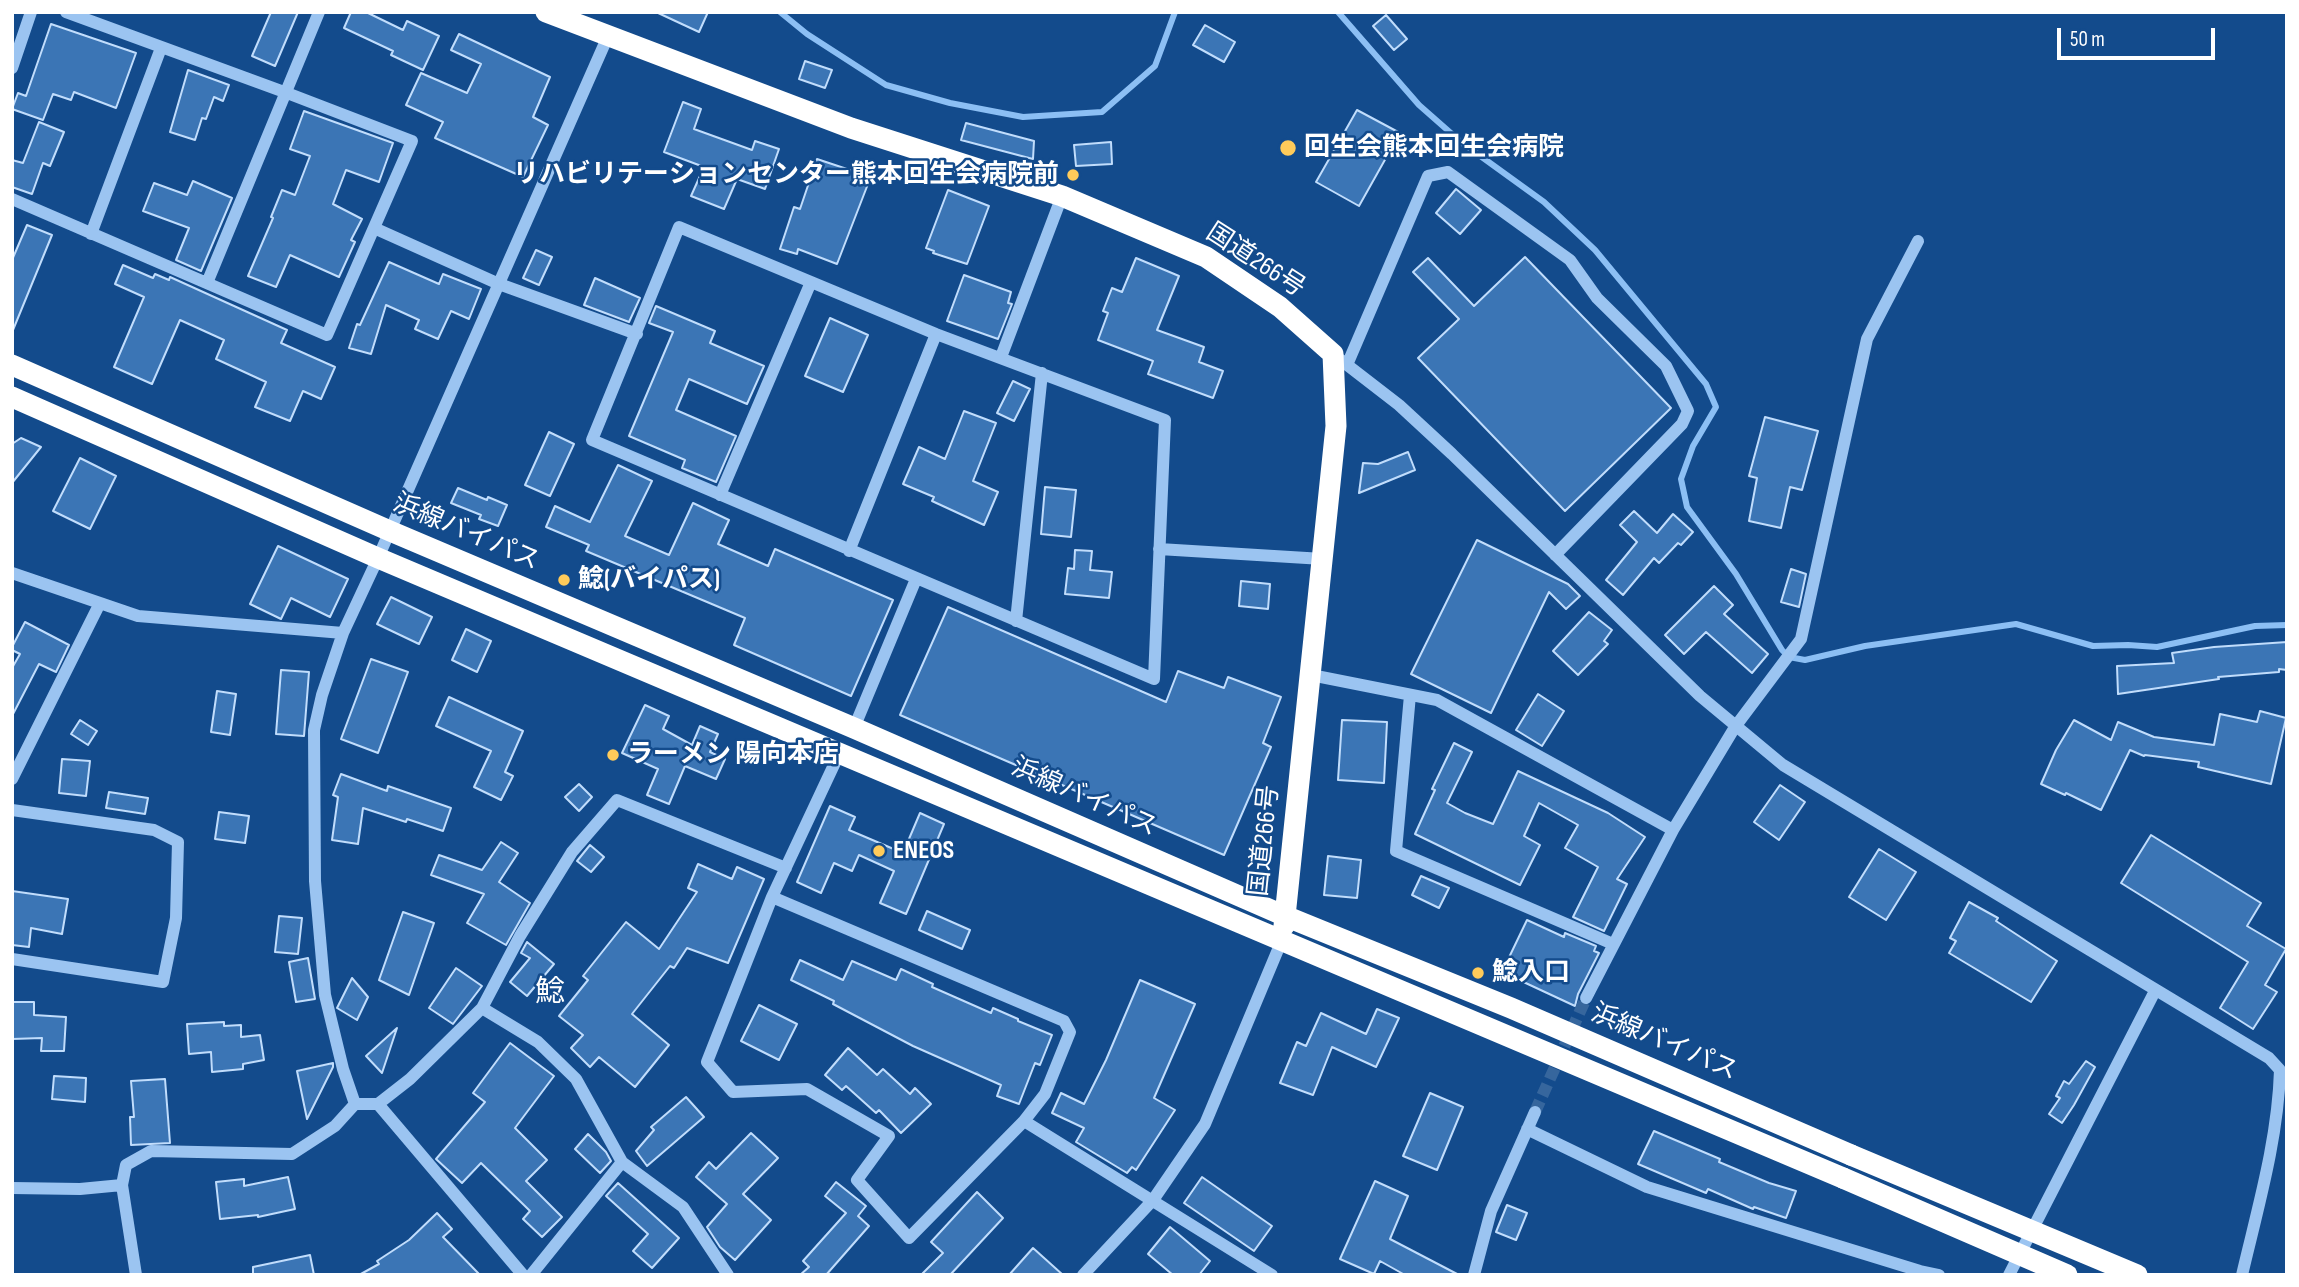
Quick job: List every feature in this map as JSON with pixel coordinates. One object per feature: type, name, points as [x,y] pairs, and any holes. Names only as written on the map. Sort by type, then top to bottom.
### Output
[{"type":"highway","name":"国道266号","points":[[546,12],[851,128],[1062,196],[1206,257],[1280,307],[1340,359],[1323,559],[1282,940]]},
{"type":"highway","name":"浜線バイパス","points":[[12,365],[390,531],[854,728],[1285,916],[1511,1008],[2137,1275]]},
{"type":"highway","name":"浜線バイパス","points":[[12,397],[378,558],[2067,1275]]},
{"type":"street","points":[[12,68],[31,12]]},
{"type":"street","points":[[12,200],[327,335],[412,141],[66,12]]},
{"type":"street","points":[[207,283],[319,12]]},
{"type":"street","points":[[355,1104],[343,1069],[325,995],[315,881],[314,730],[322,695],[343,633],[608,36]]},
{"type":"street","points":[[91,234],[161,48]]},
{"type":"street","points":[[1555,555],[1682,424],[1688,411],[1666,366],[1597,298],[1570,260],[1448,172],[1428,176],[1340,359],[1399,405],[1700,696],[1783,765],[2269,1058],[2280,1070],[2279,1100],[2274,1135],[2242,1275]]},
{"type":"street","points":[[1001,357],[1062,196]]},
{"type":"street","points":[[374,228],[499,284],[637,334]]},
{"type":"street","points":[[679,228],[936,334],[1001,357],[1165,420],[1154,679],[592,440],[679,228]]},
{"type":"street","points":[[1586,998],[1673,830],[1735,727],[1801,639],[1867,339],[1918,241]]},
{"type":"street","points":[[720,495],[811,282]]},
{"type":"street","points":[[849,551],[936,334]]},
{"type":"street","points":[[1016,621],[1042,373]]},
{"type":"street","points":[[1159,550],[1323,559]]},
{"type":"street","points":[[12,573],[138,616],[343,633]]},
{"type":"street","points":[[854,728],[916,579]]},
{"type":"street","points":[[12,779],[100,603]]},
{"type":"street","points":[[1311,675],[1437,700],[1673,830]]},
{"type":"street","points":[[1410,695],[1396,851],[1614,944]]},
{"type":"street","points":[[772,897],[1064,1021],[1070,1032],[1045,1094],[1024,1121],[909,1238],[857,1180],[889,1136],[807,1089],[733,1092],[707,1062],[772,897],[840,752]]},
{"type":"street","points":[[136,1275],[122,1185],[126,1165],[151,1151],[292,1154],[335,1126],[355,1104],[378,1104],[410,1079],[482,1008],[520,936],[572,852],[617,800],[786,868]]},
{"type":"street","points":[[12,810],[154,830],[178,842],[176,918],[163,982],[12,959]]},
{"type":"street","points":[[1083,1275],[1153,1200],[1205,1124],[1282,940]]},
{"type":"street","points":[[2009,1275],[2155,991]]},
{"type":"street","points":[[482,1008],[538,1042],[576,1079],[622,1162],[683,1207],[728,1275]]},
{"type":"street","points":[[378,1104],[523,1275]]},
{"type":"street","points":[[1474,1275],[1491,1211],[1535,1112]]},
{"type":"street","points":[[1024,1121],[1272,1275]]},
{"type":"street","points":[[1527,1129],[1647,1187],[1938,1275]]},
{"type":"street","points":[[531,1275],[622,1162]]},
{"type":"street","points":[[12,1188],[80,1189],[122,1185]]},
{"type":"building","points":[[271,12],[298,12],[275,66],[252,56]]},
{"type":"building","points":[[351,12],[366,12],[403,30],[407,21],[439,36],[423,70],[391,55],[393,51],[344,28]]},
{"type":"building","points":[[656,12],[708,12],[699,32]]},
{"type":"building","points":[[1386,15],[1407,39],[1394,50],[1373,26]]},
{"type":"building","points":[[51,24],[136,53],[116,108],[74,92],[71,100],[53,94],[43,120],[12,109],[18,93],[26,96]]},
{"type":"building","points":[[1205,25],[1235,42],[1224,62],[1193,45]]},
{"type":"building","points":[[459,34],[550,77],[533,117],[548,125],[523,177],[435,138],[443,122],[406,105],[421,73],[467,93],[481,64],[451,50]]},
{"type":"building","points":[[805,61],[832,70],[825,88],[799,79]]},
{"type":"building","points":[[188,70],[229,85],[223,101],[214,97],[206,119],[202,118],[195,140],[170,132]]},
{"type":"building","points":[[683,102],[701,109],[694,129],[752,150],[755,141],[779,149],[765,189],[737,179],[724,209],[691,196],[704,167],[664,152]]},
{"type":"building","points":[[1357,110],[1400,133],[1359,206],[1316,182]]},
{"type":"building","points":[[304,111],[393,143],[379,182],[346,170],[333,204],[362,219],[351,240],[355,242],[339,277],[290,255],[276,287],[248,276],[282,190],[295,195],[310,156],[290,149]]},
{"type":"building","points":[[39,122],[64,132],[50,166],[43,163],[32,194],[12,187],[12,160],[23,163]]},
{"type":"building","points":[[966,123],[1034,141],[1033,159],[961,140]]},
{"type":"building","points":[[1111,142],[1112,164],[1076,166],[1074,145]]},
{"type":"building","points":[[817,159],[853,171],[856,164],[873,171],[837,264],[798,249],[797,254],[780,249],[794,207],[800,209]]},
{"type":"building","points":[[193,181],[232,198],[201,271],[176,260],[189,228],[143,211],[154,183],[187,195]]},
{"type":"building","points":[[1456,189],[1481,210],[1460,234],[1436,213]]},
{"type":"building","points":[[948,190],[989,206],[967,264],[933,253],[934,251],[926,248]]},
{"type":"building","points":[[27,225],[52,235],[13,330],[12,260]]},
{"type":"building","points":[[536,250],[552,257],[539,285],[523,278]]},
{"type":"building","points":[[1525,257],[1671,408],[1565,511],[1418,358],[1459,319],[1413,272],[1428,258],[1474,306]]},
{"type":"building","points":[[1136,258],[1179,276],[1157,330],[1204,347],[1199,362],[1223,371],[1213,398],[1148,374],[1153,361],[1098,340],[1108,313],[1103,311],[1112,288],[1122,292]]},
{"type":"building","points":[[389,262],[439,284],[443,274],[481,289],[469,319],[451,311],[438,339],[415,329],[419,320],[386,305],[371,354],[349,348],[357,324],[360,325]]},
{"type":"building","points":[[123,265],[153,278],[155,274],[169,280],[170,277],[287,330],[281,343],[335,367],[321,399],[303,391],[290,421],[255,407],[266,382],[216,359],[224,340],[180,320],[152,384],[114,367],[144,297],[115,284]]},
{"type":"building","points":[[964,275],[1011,292],[1008,303],[1012,304],[998,339],[947,321]]},
{"type":"building","points":[[595,278],[640,298],[629,322],[584,305]]},
{"type":"building","points":[[656,306],[715,331],[710,343],[764,366],[747,404],[689,379],[676,410],[736,436],[716,482],[682,468],[685,460],[629,436],[673,332],[649,323]]},
{"type":"building","points":[[830,318],[868,335],[843,392],[805,376]]},
{"type":"building","points":[[1013,381],[1030,389],[1014,421],[997,413]]},
{"type":"building","points":[[964,411],[996,423],[973,481],[998,492],[984,525],[932,501],[934,497],[903,484],[919,447],[945,459]]},
{"type":"building","points":[[1765,417],[1818,431],[1802,490],[1790,487],[1781,528],[1749,521],[1757,478],[1749,476]]},
{"type":"building","points":[[549,432],[574,444],[550,496],[525,485]]},
{"type":"building","points":[[21,438],[41,447],[12,483],[12,444]]},
{"type":"building","points":[[1408,452],[1415,470],[1359,493],[1363,463],[1378,464]]},
{"type":"building","points":[[80,458],[116,476],[90,529],[53,511]]},
{"type":"building","points":[[618,465],[652,481],[625,536],[669,555],[693,503],[729,520],[718,544],[768,566],[775,549],[893,600],[851,696],[734,645],[745,618],[586,551],[589,545],[546,527],[555,506],[590,522]]},
{"type":"building","points":[[1045,487],[1076,490],[1071,537],[1041,534]]},
{"type":"building","points":[[458,488],[507,505],[498,526],[479,519],[481,515],[451,503]]},
{"type":"building","points":[[1634,511],[1657,533],[1673,514],[1693,532],[1659,563],[1654,558],[1623,595],[1606,580],[1637,542],[1620,525]]},
{"type":"building","points":[[1477,540],[1568,584],[1580,596],[1566,609],[1549,592],[1491,713],[1411,674]]},
{"type":"building","points":[[278,546],[348,579],[330,617],[291,598],[281,619],[250,604]]},
{"type":"building","points":[[1075,550],[1092,551],[1090,570],[1112,572],[1109,598],[1065,594],[1068,568],[1074,569]]},
{"type":"building","points":[[1791,569],[1806,574],[1799,607],[1781,602]]},
{"type":"building","points":[[1241,581],[1270,584],[1268,609],[1239,606]]},
{"type":"building","points":[[1714,586],[1733,605],[1724,614],[1768,654],[1752,673],[1706,632],[1684,654],[1665,635]]},
{"type":"building","points":[[391,597],[432,617],[419,644],[377,624]]},
{"type":"building","points":[[948,607],[1166,702],[1178,671],[1224,688],[1228,677],[1281,697],[1263,743],[1271,747],[1224,855],[900,715]]},
{"type":"building","points":[[1589,612],[1612,630],[1604,641],[1608,644],[1578,675],[1553,651]]},
{"type":"building","points":[[25,622],[69,645],[56,672],[39,664],[12,716],[12,668],[20,654],[12,650],[12,647]]},
{"type":"building","points":[[466,629],[491,641],[477,672],[452,660]]},
{"type":"building","points":[[2287,642],[2287,670],[2218,677],[2219,679],[2118,694],[2117,666],[2174,663],[2172,653],[2214,647]]},
{"type":"building","points":[[371,659],[408,672],[378,753],[341,739]]},
{"type":"building","points":[[281,670],[309,672],[304,736],[276,734]]},
{"type":"building","points":[[217,691],[236,694],[230,735],[211,732]]},
{"type":"building","points":[[1538,694],[1564,711],[1542,746],[1516,730]]},
{"type":"building","points":[[449,697],[523,731],[505,772],[513,776],[501,800],[474,787],[491,751],[436,726]]},
{"type":"building","points":[[645,705],[669,716],[663,729],[692,745],[700,726],[718,734],[710,752],[725,759],[716,779],[685,766],[669,804],[647,795],[658,769],[622,753]]},
{"type":"building","points":[[2260,711],[2286,718],[2271,784],[2198,767],[2199,762],[2144,756],[2130,750],[2101,810],[2041,784],[2056,750],[2074,720],[2111,740],[2118,722],[2154,737],[2214,745],[2220,714],[2257,722]]},
{"type":"building","points":[[80,720],[97,731],[88,745],[71,734]]},
{"type":"building","points":[[1342,720],[1387,722],[1384,783],[1338,780]]},
{"type":"building","points":[[1454,743],[1472,752],[1447,803],[1465,813],[1493,824],[1518,771],[1608,813],[1645,837],[1617,879],[1627,884],[1604,931],[1573,917],[1598,867],[1565,848],[1578,825],[1539,803],[1524,836],[1540,845],[1520,885],[1415,834],[1435,790],[1432,789]]},
{"type":"building","points":[[62,759],[90,761],[86,796],[59,793]]},
{"type":"building","points":[[341,774],[387,791],[388,786],[451,808],[443,831],[363,808],[358,844],[332,840],[338,797],[333,795]]},
{"type":"building","points":[[579,784],[592,797],[579,811],[565,797]]},
{"type":"building","points":[[1780,785],[1805,802],[1779,840],[1754,822]]},
{"type":"building","points":[[109,792],[148,798],[145,814],[106,808]]},
{"type":"building","points":[[830,806],[855,817],[849,830],[903,853],[920,813],[944,824],[906,914],[880,903],[894,871],[859,855],[852,871],[834,863],[821,893],[797,882]]},
{"type":"building","points":[[219,812],[249,816],[245,843],[215,839]]},
{"type":"building","points":[[2151,835],[2261,903],[2247,926],[2286,949],[2265,985],[2277,992],[2253,1029],[2220,1008],[2248,962],[2121,883]]},
{"type":"building","points":[[501,842],[518,853],[499,882],[530,903],[506,945],[467,923],[484,894],[431,875],[439,855],[482,870]]},
{"type":"building","points":[[590,845],[604,857],[591,872],[577,861]]},
{"type":"building","points":[[1879,849],[1916,872],[1886,920],[1849,897]]},
{"type":"building","points":[[1328,856],[1361,860],[1357,898],[1324,895]]},
{"type":"building","points":[[698,864],[732,879],[737,867],[764,879],[728,963],[687,948],[674,968],[670,966],[632,1014],[669,1045],[635,1087],[599,1057],[590,1067],[571,1048],[583,1035],[559,1016],[588,980],[583,976],[626,922],[659,949],[697,892],[688,888]]},
{"type":"building","points":[[1421,876],[1449,888],[1439,908],[1412,895]]},
{"type":"building","points":[[12,891],[68,899],[62,934],[31,928],[29,947],[12,945]]},
{"type":"building","points":[[1969,902],[1998,918],[1996,921],[2057,961],[2031,1002],[1949,953],[1956,941],[1950,938]]},
{"type":"building","points":[[927,911],[970,930],[962,949],[919,930]]},
{"type":"building","points":[[403,912],[434,923],[409,995],[379,980]]},
{"type":"building","points":[[279,916],[302,918],[298,954],[275,952]]},
{"type":"building","points":[[1527,920],[1564,937],[1565,933],[1596,946],[1594,951],[1599,953],[1578,994],[1575,1006],[1502,972]]},
{"type":"building","points":[[527,942],[554,964],[527,996],[510,982],[530,958],[521,953]]},
{"type":"building","points":[[308,958],[315,999],[296,1002],[289,962]]},
{"type":"building","points":[[800,960],[843,980],[852,961],[896,980],[901,969],[933,984],[932,987],[991,1013],[993,1008],[1052,1035],[1040,1065],[1035,1063],[1019,1104],[997,1096],[1001,1085],[913,1046],[791,980]]},
{"type":"building","points":[[456,968],[482,986],[453,1024],[429,1008]]},
{"type":"building","points":[[352,978],[368,997],[357,1020],[337,1008]]},
{"type":"building","points":[[1140,980],[1195,1004],[1154,1098],[1175,1110],[1136,1170],[1132,1167],[1127,1173],[1076,1142],[1084,1128],[1052,1113],[1061,1093],[1084,1104]]},
{"type":"building","points":[[12,1002],[34,1002],[34,1015],[66,1017],[64,1051],[41,1051],[42,1038],[12,1039]]},
{"type":"building","points":[[759,1005],[797,1024],[779,1060],[741,1041]]},
{"type":"building","points":[[1377,1009],[1399,1018],[1376,1067],[1332,1047],[1313,1095],[1280,1083],[1297,1042],[1306,1046],[1321,1013],[1366,1034]]},
{"type":"building","points":[[224,1022],[224,1026],[241,1025],[241,1037],[260,1035],[264,1060],[243,1064],[243,1069],[212,1072],[211,1052],[189,1054],[187,1024]]},
{"type":"building","points":[[397,1028],[382,1073],[366,1056]]},
{"type":"building","points":[[510,1043],[554,1076],[515,1128],[547,1160],[526,1181],[562,1217],[542,1237],[523,1219],[530,1211],[481,1163],[462,1183],[436,1159],[485,1102],[473,1093]]},
{"type":"building","points":[[848,1048],[877,1075],[883,1069],[910,1094],[915,1088],[931,1104],[901,1133],[879,1110],[876,1113],[846,1086],[842,1090],[825,1075]]},
{"type":"building","points":[[2086,1061],[2095,1067],[2062,1123],[2049,1114],[2060,1098],[2056,1096],[2064,1081],[2069,1084]]},
{"type":"building","points":[[333,1063],[333,1067],[307,1119],[297,1071]]},
{"type":"building","points":[[54,1076],[86,1078],[85,1102],[52,1099]]},
{"type":"building","points":[[165,1079],[170,1143],[131,1145],[130,1117],[134,1117],[131,1081]]},
{"type":"building","points":[[1430,1093],[1463,1107],[1437,1170],[1403,1156]]},
{"type":"building","points":[[686,1097],[704,1117],[647,1166],[636,1151],[654,1130],[651,1127]]},
{"type":"building","points":[[1654,1131],[1720,1159],[1719,1162],[1796,1191],[1786,1218],[1754,1207],[1753,1209],[1708,1189],[1706,1193],[1638,1164]]},
{"type":"building","points":[[751,1133],[778,1158],[743,1194],[771,1220],[735,1260],[720,1247],[707,1227],[727,1204],[696,1177],[709,1162],[716,1169]]},
{"type":"building","points":[[588,1134],[611,1161],[600,1173],[575,1149]]},
{"type":"building","points":[[288,1177],[295,1209],[258,1217],[220,1219],[216,1182],[244,1179],[244,1186]]},
{"type":"building","points":[[1202,1177],[1272,1226],[1254,1251],[1184,1203]]},
{"type":"building","points":[[1375,1181],[1408,1196],[1390,1239],[1459,1275],[1405,1275],[1380,1261],[1374,1274],[1340,1259]]},
{"type":"building","points":[[836,1182],[866,1206],[858,1216],[869,1226],[826,1275],[800,1275],[809,1267],[803,1261],[846,1213],[825,1196]]},
{"type":"building","points":[[618,1183],[679,1238],[652,1268],[633,1251],[648,1234],[606,1196]]},
{"type":"building","points":[[977,1192],[1003,1218],[950,1275],[921,1275],[943,1253],[931,1242]]},
{"type":"building","points":[[1507,1205],[1527,1213],[1516,1240],[1496,1232]]},
{"type":"building","points":[[437,1213],[452,1229],[443,1237],[480,1275],[359,1275],[379,1264],[377,1261],[409,1240]]},
{"type":"building","points":[[1170,1227],[1210,1261],[1199,1275],[1173,1275],[1148,1254]]},
{"type":"building","points":[[1033,1248],[1063,1275],[1009,1275]]},
{"type":"building","points":[[310,1255],[314,1275],[253,1275],[253,1267]]},
{"type":"waterway","points":[[780,12],[807,34],[886,85],[950,103],[1023,117],[1102,112],[1155,66],[1175,12]]},
{"type":"waterway","points":[[1338,12],[1419,105],[1461,142],[1544,202],[1595,250],[1706,384],[1716,407],[1693,446],[1681,479],[1687,507],[1736,574],[1782,650],[1789,657],[1805,660],[1865,646],[2016,624],[2093,646],[2157,647],[2255,626],[2287,625]]},
{"type":"tunnel","points":[[1535,1112],[1586,998]]},
{"type":"place","name":"回生会熊本回生会病院","points":[[1288,148]]},
{"type":"place","name":"リハビリテーションセンター熊本回生会病院前","points":[[1073,175]]},
{"type":"place","name":"鯰(バイパス)","points":[[564,580]]},
{"type":"place","name":"ラーメン 陽向本店","points":[[613,755]]},
{"type":"place","name":"ENEOS","points":[[879,851]]},
{"type":"place","name":"鯰入口","points":[[1478,973]]},
{"type":"district","name":"鯰","points":[[550,993]]}]
